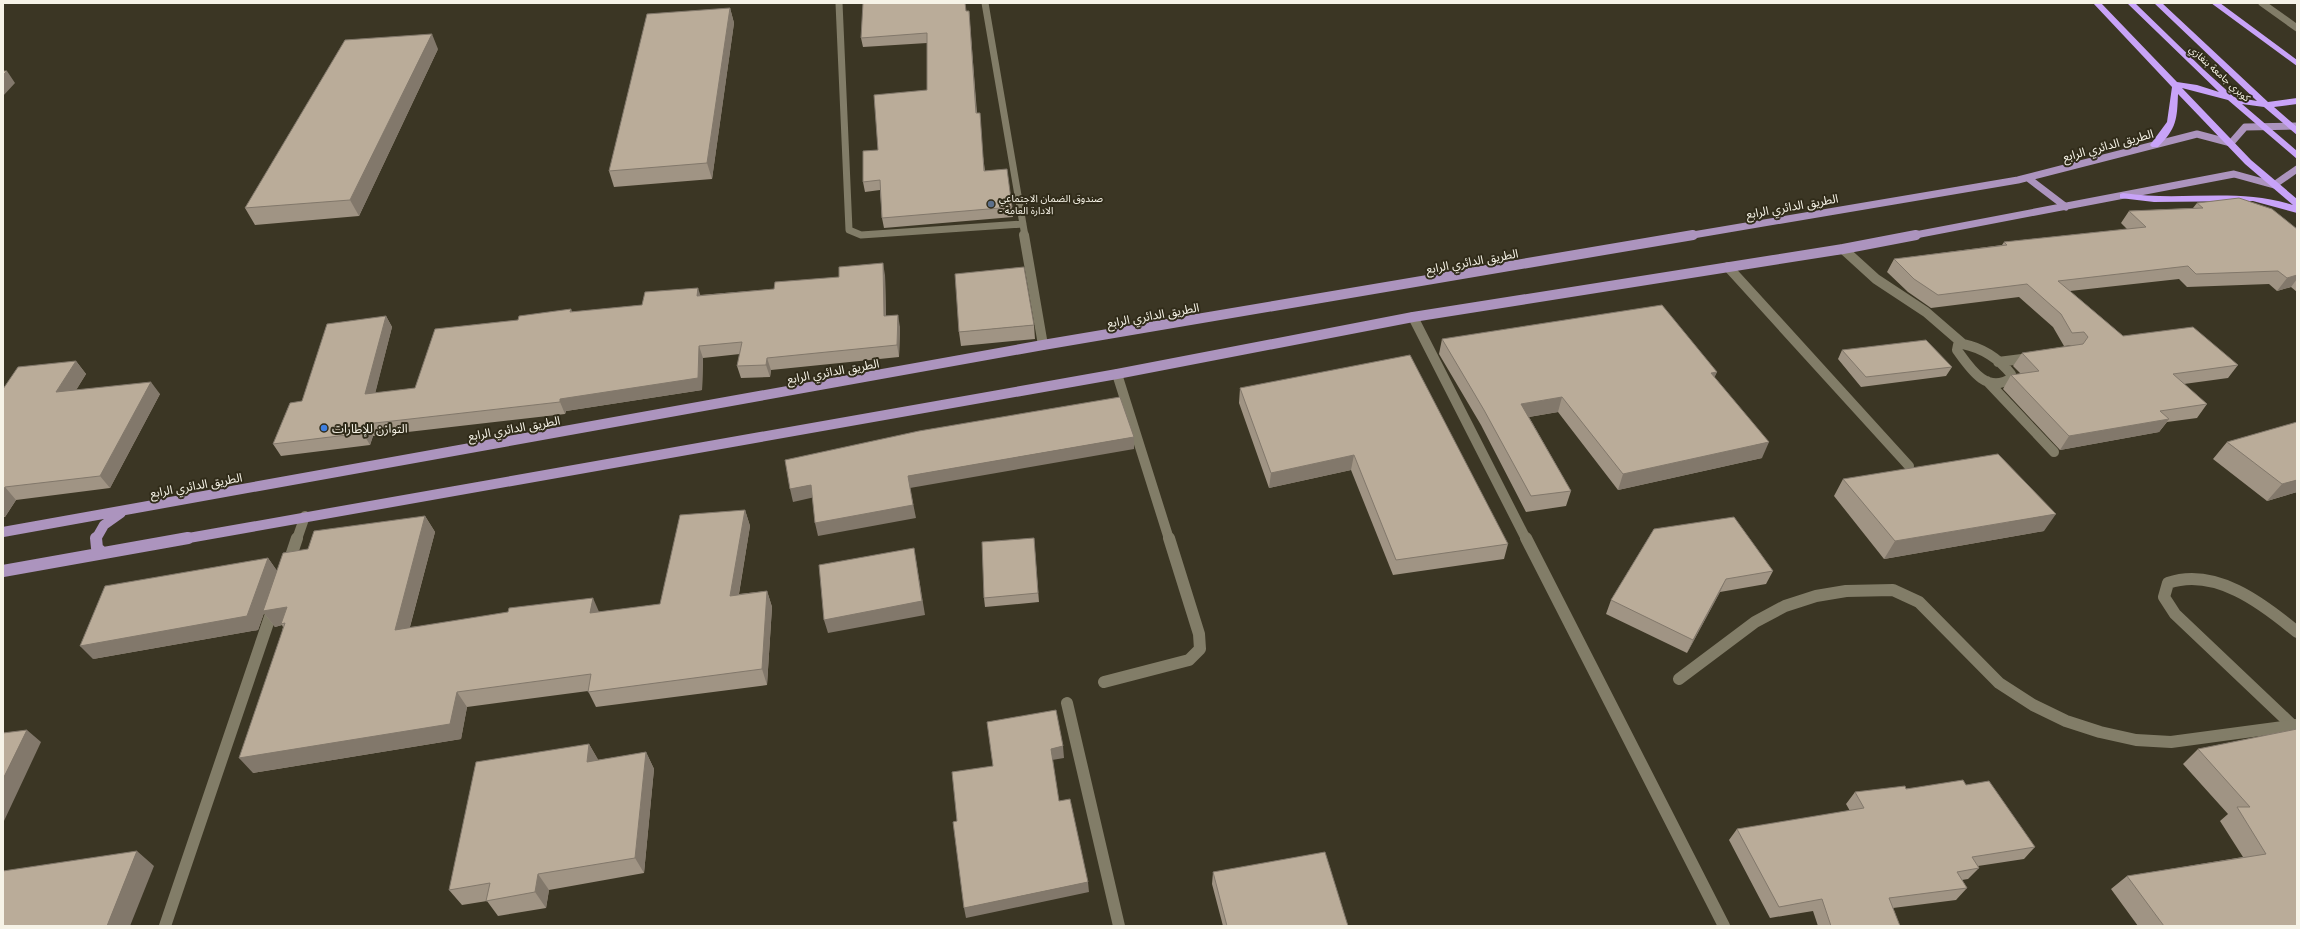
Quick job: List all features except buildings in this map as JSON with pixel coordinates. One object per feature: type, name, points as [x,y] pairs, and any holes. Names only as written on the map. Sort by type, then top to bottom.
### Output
[{"type":"highway","points":[[2098,3],[2231,143],[2274,185],[2297,204]]},
{"type":"highway","name":"كوبري جامعة بنغازي","points":[[2131,3],[2200,71],[2297,156]]},
{"type":"highway","name":"كوبري جامعة بنغازي","points":[[2158,3],[2231,73],[2297,132]]},
{"type":"highway","points":[[2215,3],[2297,64]]},
{"type":"highway","points":[[2282,53],[2297,71]]},
{"type":"highway","points":[[2177,86],[2192,85],[2228,98],[2247,102],[2282,104],[2297,101]]},
{"type":"highway","points":[[2155,145],[2169,130],[2174,112],[2173,92],[2177,86]]},
{"type":"highway","points":[[2123,196],[2164,200],[2248,198],[2273,202],[2297,210]]},
{"type":"main road","points":[[2231,143],[2245,126],[2297,126]]},
{"type":"main road","name":"الطريق الدائري الرابع","points":[[3,532],[1043,345],[2028,178],[2197,134],[2231,143]]},
{"type":"main road","points":[[3,571],[305,516],[1117,374],[1413,317],[1843,248],[2234,174],[2274,185],[2297,169]]},
{"type":"main road","points":[[2028,178],[2066,207]]},
{"type":"main road","points":[[103,553],[96,549],[94,542],[96,535],[109,520],[129,509]]},
{"type":"street","points":[[839,3],[849,230],[861,235],[1023,224]]},
{"type":"street","points":[[985,3],[1043,345]]},
{"type":"street","points":[[2262,3],[2297,28]]},
{"type":"street","points":[[1843,248],[1876,279],[1926,312],[1963,344],[1972,346],[1998,362],[2008,370],[2011,378],[2003,383],[1987,381]]},
{"type":"street","points":[[1728,267],[1909,466]]},
{"type":"street","points":[[1413,317],[1724,926]]},
{"type":"street","points":[[1963,344],[1958,345],[1957,350],[1974,373],[1987,381],[2054,452]]},
{"type":"street","points":[[1998,362],[2043,356]]},
{"type":"street","points":[[1104,682],[1189,660],[1200,649],[1198,634],[1117,374]]},
{"type":"street","points":[[284,576],[305,516]]},
{"type":"street","points":[[2296,727],[2186,626],[2168,605],[2164,596],[2165,589],[2168,583],[2180,578],[2196,577],[2209,580],[2255,602],[2297,632]]},
{"type":"street","points":[[1679,679],[1755,622],[1786,606],[1816,596],[1846,591],[1893,590],[1919,602],[1999,683],[2033,705],[2066,721],[2100,732],[2136,740],[2171,742],[2296,727]]},
{"type":"street","points":[[164,926],[277,598]]},
{"type":"street","points":[[1067,704],[1119,926]]},
{"type":"place","name":"صندوق الضمان الاجتماعي - الادارة العامة","points":[[991,204]]},
{"type":"place","name":"التوازن للإطارات","points":[[324,428]]}]
